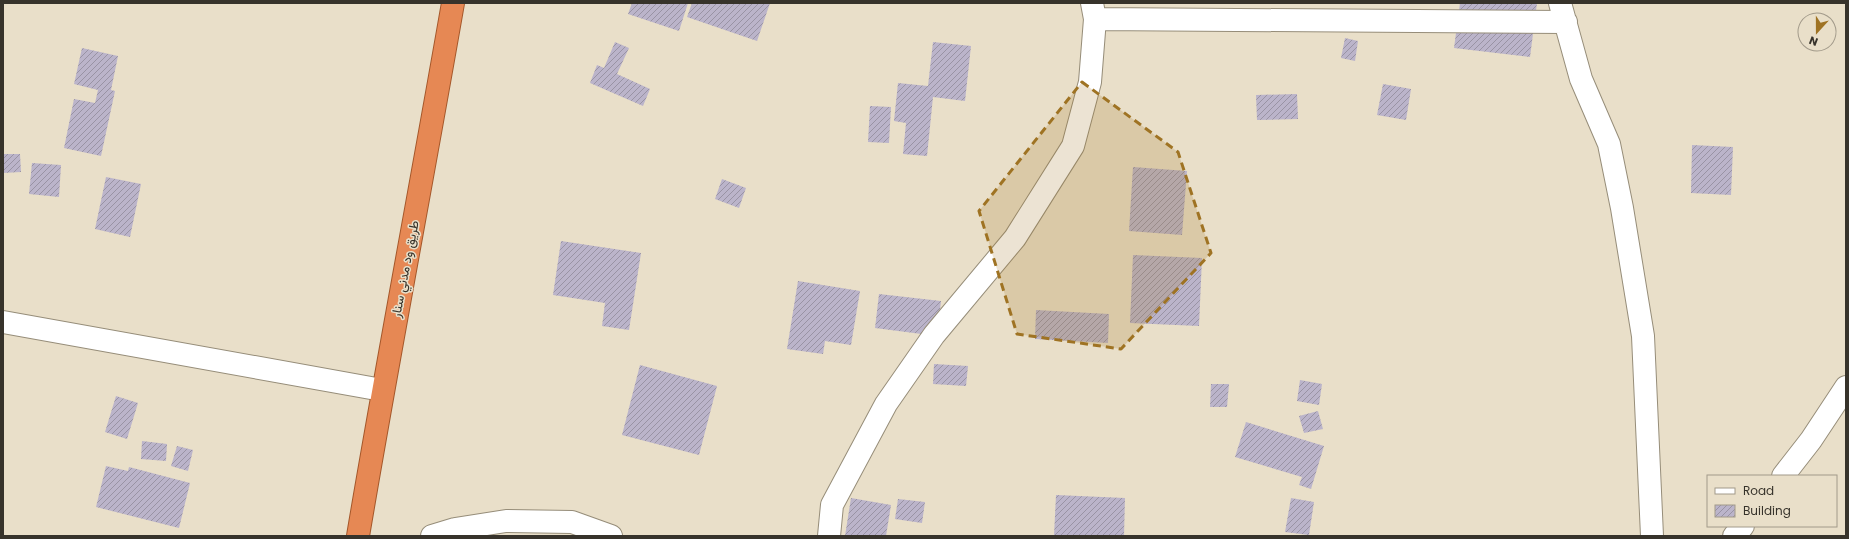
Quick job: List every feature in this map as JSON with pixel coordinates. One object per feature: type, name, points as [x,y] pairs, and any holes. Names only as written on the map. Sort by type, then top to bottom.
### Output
[{"type":"highway","name":"طريق ود مدني سنار","points":[[358,536],[382,390],[427,152],[453,3]]},
{"type":"street","points":[[829,536],[832,505],[886,404],[934,335],[1015,238],[1073,146],[1090,82],[1094,11],[1563,13],[1581,78],[1609,144],[1624,216],[1643,336],[1652,536]]},
{"type":"street","points":[[3,322],[382,390]]},
{"type":"street","points":[[1784,475],[1811,440],[1846,387]]},
{"type":"street","points":[[432,536],[455,529],[506,521],[571,529],[611,536]]},
{"type":"street","points":[[1734,536],[1742,527]]},
{"type":"highlighted area","points":[[1082,82],[1178,152],[1211,253],[1121,349],[1017,334],[979,211]]},
{"type":"building","points":[[632,3],[688,3],[679,31],[628,14]]},
{"type":"building","points":[[692,3],[770,3],[757,41],[687,17]]},
{"type":"building","points":[[1460,3],[1537,3],[1530,57],[1454,48]]},
{"type":"building","points":[[1345,38],[1358,41],[1355,61],[1341,58]]},
{"type":"building","points":[[615,42],[629,48],[617,74],[650,89],[643,106],[590,83],[597,65],[604,68]]},
{"type":"building","points":[[933,42],[971,46],[965,101],[933,97],[927,156],[903,154],[906,123],[894,121],[898,83],[928,86]]},
{"type":"building","points":[[82,48],[118,56],[111,90],[115,91],[101,156],[64,148],[74,99],[95,103],[98,90],[74,84]]},
{"type":"building","points":[[1383,84],[1411,89],[1406,120],[1377,115]]},
{"type":"building","points":[[1297,94],[1298,119],[1257,120],[1256,95]]},
{"type":"building","points":[[870,106],[891,107],[889,143],[868,142]]},
{"type":"building","points":[[1692,145],[1733,147],[1731,195],[1691,193]]},
{"type":"building","points":[[3,154],[20,154],[21,172],[3,173]]},
{"type":"building","points":[[32,163],[61,165],[59,197],[29,194]]},
{"type":"building","points":[[1133,167],[1187,171],[1182,235],[1129,231]]},
{"type":"building","points":[[106,177],[141,184],[130,237],[95,229]]},
{"type":"building","points":[[722,179],[746,188],[739,208],[715,199]]},
{"type":"building","points":[[561,241],[641,253],[629,330],[602,326],[605,303],[553,295]]},
{"type":"building","points":[[1133,255],[1202,258],[1199,326],[1130,323]]},
{"type":"building","points":[[798,281],[860,291],[851,345],[825,341],[823,354],[787,349]]},
{"type":"building","points":[[879,294],[941,301],[937,336],[875,328]]},
{"type":"building","points":[[1036,310],[1109,314],[1108,343],[1035,339]]},
{"type":"building","points":[[934,364],[968,366],[966,386],[933,384]]},
{"type":"building","points":[[640,365],[717,386],[699,455],[622,435]]},
{"type":"building","points":[[1300,380],[1322,384],[1319,405],[1297,401]]},
{"type":"building","points":[[1211,384],[1229,384],[1227,407],[1210,407]]},
{"type":"building","points":[[116,396],[138,403],[127,439],[105,432]]},
{"type":"building","points":[[1318,411],[1323,429],[1304,433],[1299,416]]},
{"type":"building","points":[[1246,422],[1324,446],[1311,489],[1299,485],[1302,477],[1235,457]]},
{"type":"building","points":[[142,441],[167,444],[166,461],[141,459]]},
{"type":"building","points":[[177,446],[193,450],[188,471],[171,466]]},
{"type":"building","points":[[106,466],[128,471],[129,467],[190,483],[179,528],[96,507]]},
{"type":"building","points":[[1056,495],[1125,498],[1124,536],[1054,536]]},
{"type":"building","points":[[851,498],[891,505],[886,536],[845,536]]},
{"type":"building","points":[[1291,498],[1314,502],[1309,535],[1285,532]]},
{"type":"building","points":[[898,499],[925,502],[922,523],[895,519]]}]
